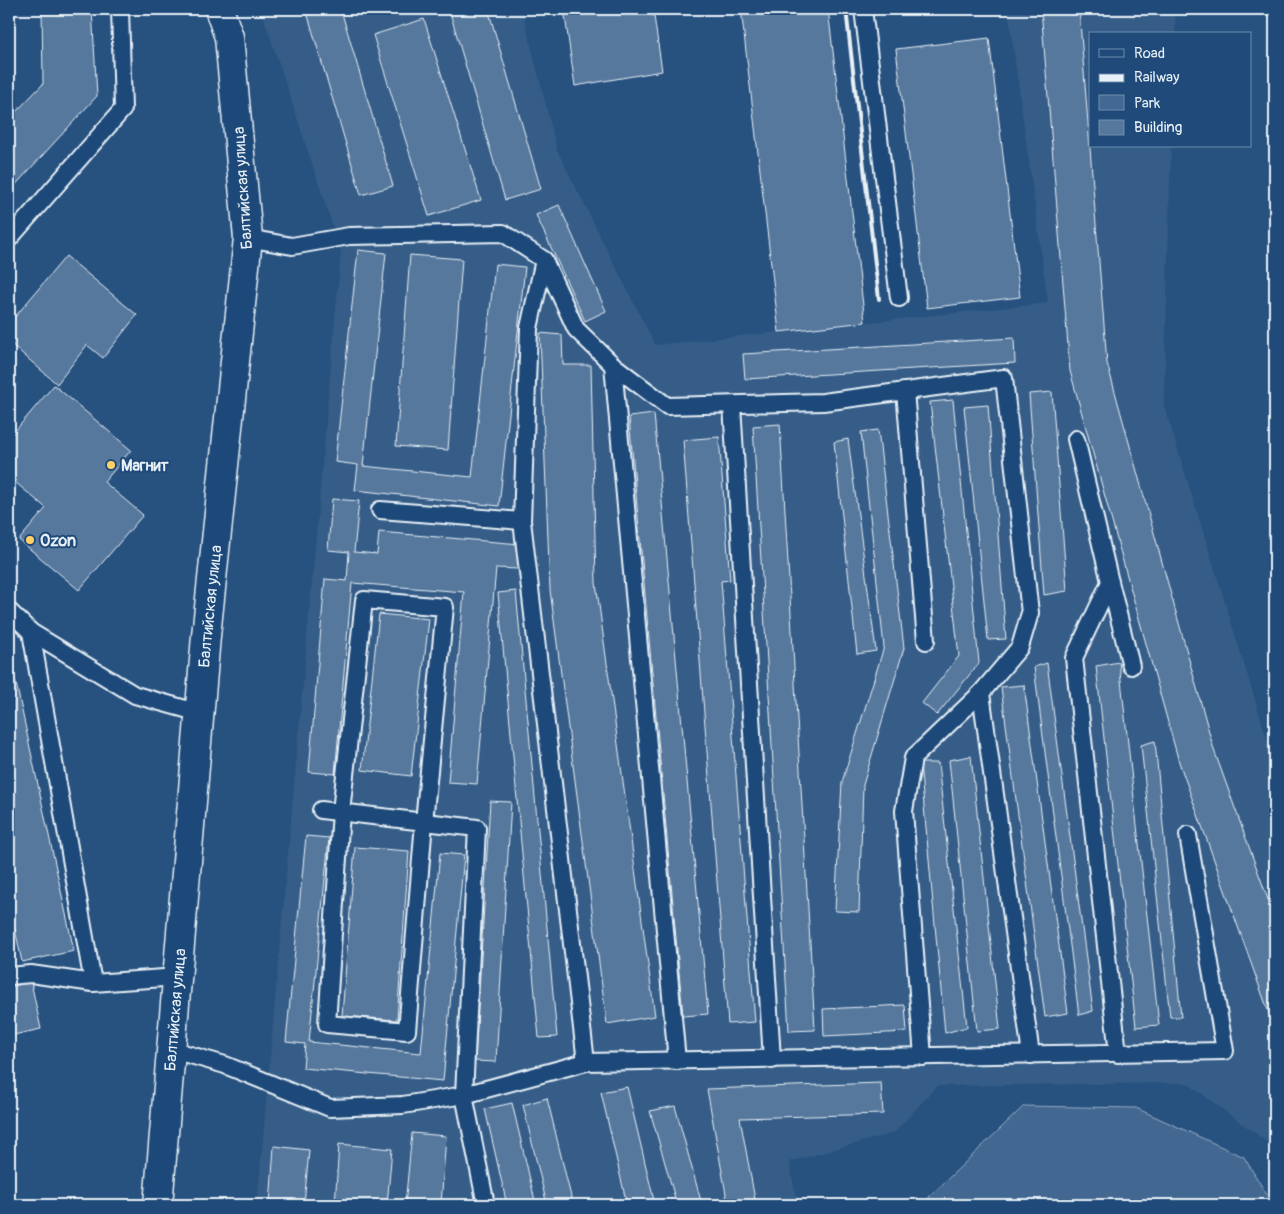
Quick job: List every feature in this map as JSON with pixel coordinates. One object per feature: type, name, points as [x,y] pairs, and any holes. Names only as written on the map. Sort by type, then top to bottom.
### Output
[{"type":"street","name":"Балтийская улица","points":[[158,1205],[200,713],[248,238],[229,36],[219,9]]},
{"type":"lane","points":[[9,238],[123,109],[120,9]]},
{"type":"lane","points":[[863,9],[898,298]]},
{"type":"lane","points":[[248,238],[292,246],[348,236],[503,233],[544,260],[576,329],[613,364],[667,406],[823,402],[1004,378],[1030,613],[1020,647],[981,693],[913,758],[904,811],[923,1057]]},
{"type":"lane","points":[[544,260],[529,328],[522,521],[586,1062]]},
{"type":"lane","points":[[613,364],[677,1061]]},
{"type":"lane","points":[[905,391],[926,641]]},
{"type":"lane","points":[[732,404],[772,1060]]},
{"type":"lane","points":[[1076,439],[1131,666]]},
{"type":"lane","points":[[380,510],[522,521]]},
{"type":"lane","points":[[1110,582],[1074,658],[1118,1054]]},
{"type":"lane","points":[[364,600],[445,607],[424,822],[407,1031],[326,1024],[341,812],[364,600]]},
{"type":"lane","points":[[9,611],[31,632],[135,695],[200,713]]},
{"type":"lane","points":[[31,632],[93,983]]},
{"type":"lane","points":[[981,693],[1031,1055]]},
{"type":"lane","points":[[321,810],[477,828],[464,1095],[486,1205]]},
{"type":"lane","points":[[172,1050],[225,1065],[330,1108],[403,1105],[464,1095],[586,1062],[1225,1052],[1188,835]]},
{"type":"lane","points":[[9,976],[31,974],[93,983],[178,977]]},
{"type":"shaded area","points":[[261,9],[522,9],[557,150],[655,345],[1048,303],[1008,9],[1176,9],[1175,32],[1089,32],[1089,148],[1171,148],[1164,405],[1275,764],[1275,1148],[1187,1083],[937,1086],[894,1133],[789,1162],[798,1205],[257,1205],[341,251]]},
{"type":"green space","points":[[1024,1106],[1136,1108],[1244,1157],[1273,1205],[929,1205],[929,1197]]},
{"type":"building","points":[[42,9],[92,9],[97,96],[9,192],[9,119],[43,84]]},
{"type":"building","points":[[306,9],[345,9],[341,10],[393,186],[361,195]]},
{"type":"building","points":[[449,9],[488,9],[541,189],[505,200]]},
{"type":"building","points":[[564,9],[653,9],[662,71],[575,86]]},
{"type":"building","points":[[741,9],[828,9],[865,322],[779,332]]},
{"type":"building","points":[[1041,9],[1079,9],[1107,363],[1214,750],[1275,919],[1275,1030],[1179,762],[1070,371]]},
{"type":"building","points":[[424,19],[481,200],[429,216],[373,35]]},
{"type":"building","points":[[989,38],[1020,297],[927,308],[896,49]]},
{"type":"building","points":[[559,205],[606,311],[585,321],[536,215]]},
{"type":"building","points":[[358,250],[386,253],[363,466],[472,477],[495,264],[525,267],[499,506],[355,490],[358,465],[335,462]]},
{"type":"building","points":[[410,255],[462,259],[448,450],[396,446]]},
{"type":"building","points":[[66,256],[137,315],[103,358],[87,345],[57,384],[9,342],[9,324]]},
{"type":"building","points":[[540,333],[562,335],[563,365],[591,365],[596,583],[655,1016],[607,1024],[550,590]]},
{"type":"building","points":[[1014,338],[1015,363],[745,379],[743,354]]},
{"type":"building","points":[[54,385],[131,450],[104,482],[143,515],[79,590],[19,540],[46,508],[9,477],[9,438]]},
{"type":"building","points":[[1052,392],[1067,591],[1044,595],[1029,394]]},
{"type":"building","points":[[953,400],[979,663],[937,715],[922,703],[959,656],[930,402]]},
{"type":"building","points":[[988,405],[1006,639],[988,640],[964,407]]},
{"type":"building","points":[[654,414],[708,1014],[683,1016],[629,417]]},
{"type":"building","points":[[780,424],[815,1030],[789,1031],[753,426]]},
{"type":"building","points":[[878,430],[904,648],[863,785],[859,912],[835,911],[842,782],[884,647],[861,432]]},
{"type":"building","points":[[719,437],[730,580],[721,581],[755,1022],[728,1024],[683,440]]},
{"type":"building","points":[[848,439],[876,651],[857,654],[834,442]]},
{"type":"building","points":[[332,499],[359,501],[354,552],[377,554],[379,532],[520,544],[518,569],[496,568],[477,784],[448,782],[464,592],[352,583],[335,774],[309,772],[325,579],[347,581],[349,552],[328,550]]},
{"type":"building","points":[[516,591],[557,1037],[539,1038],[498,593]]},
{"type":"building","points":[[379,614],[429,619],[411,776],[362,770]]},
{"type":"building","points":[[9,651],[74,951],[22,962],[9,901]]},
{"type":"building","points":[[1119,662],[1159,1025],[1136,1027],[1096,666]]},
{"type":"building","points":[[1047,663],[1093,1011],[1079,1015],[1034,667]]},
{"type":"building","points":[[1024,685],[1068,1013],[1045,1017],[1001,687]]},
{"type":"building","points":[[1155,741],[1181,1017],[1170,1017],[1141,745]]},
{"type":"building","points":[[971,756],[1000,1029],[977,1031],[949,760]]},
{"type":"building","points":[[920,763],[938,763],[967,1027],[945,1033]]},
{"type":"building","points":[[490,801],[511,802],[496,1062],[475,1061]]},
{"type":"building","points":[[306,836],[329,838],[309,1042],[421,1053],[440,853],[464,855],[443,1081],[303,1068],[305,1044],[286,1042]]},
{"type":"building","points":[[355,847],[409,851],[397,1020],[342,1016]]},
{"type":"building","points":[[31,982],[41,1029],[9,1036],[9,987]]},
{"type":"building","points":[[905,1005],[907,1032],[824,1036],[823,1009]]},
{"type":"building","points":[[881,1083],[883,1114],[740,1118],[756,1205],[728,1205],[707,1089]]},
{"type":"building","points":[[627,1087],[655,1205],[627,1205],[601,1092]]},
{"type":"building","points":[[547,1098],[573,1205],[547,1205],[523,1105]]},
{"type":"building","points":[[512,1103],[536,1205],[507,1205],[485,1109]]},
{"type":"building","points":[[675,1106],[702,1205],[677,1205],[650,1111]]},
{"type":"building","points":[[412,1133],[446,1136],[441,1205],[405,1205]]},
{"type":"building","points":[[339,1144],[392,1149],[387,1205],[335,1205]]},
{"type":"building","points":[[274,1146],[309,1150],[304,1205],[270,1205]]},
{"type":"railway","points":[[846,9],[879,299]]},
{"type":"place","name":"Магнит","points":[[111,465]]},
{"type":"place","name":"Ozon","points":[[30,540]]}]
